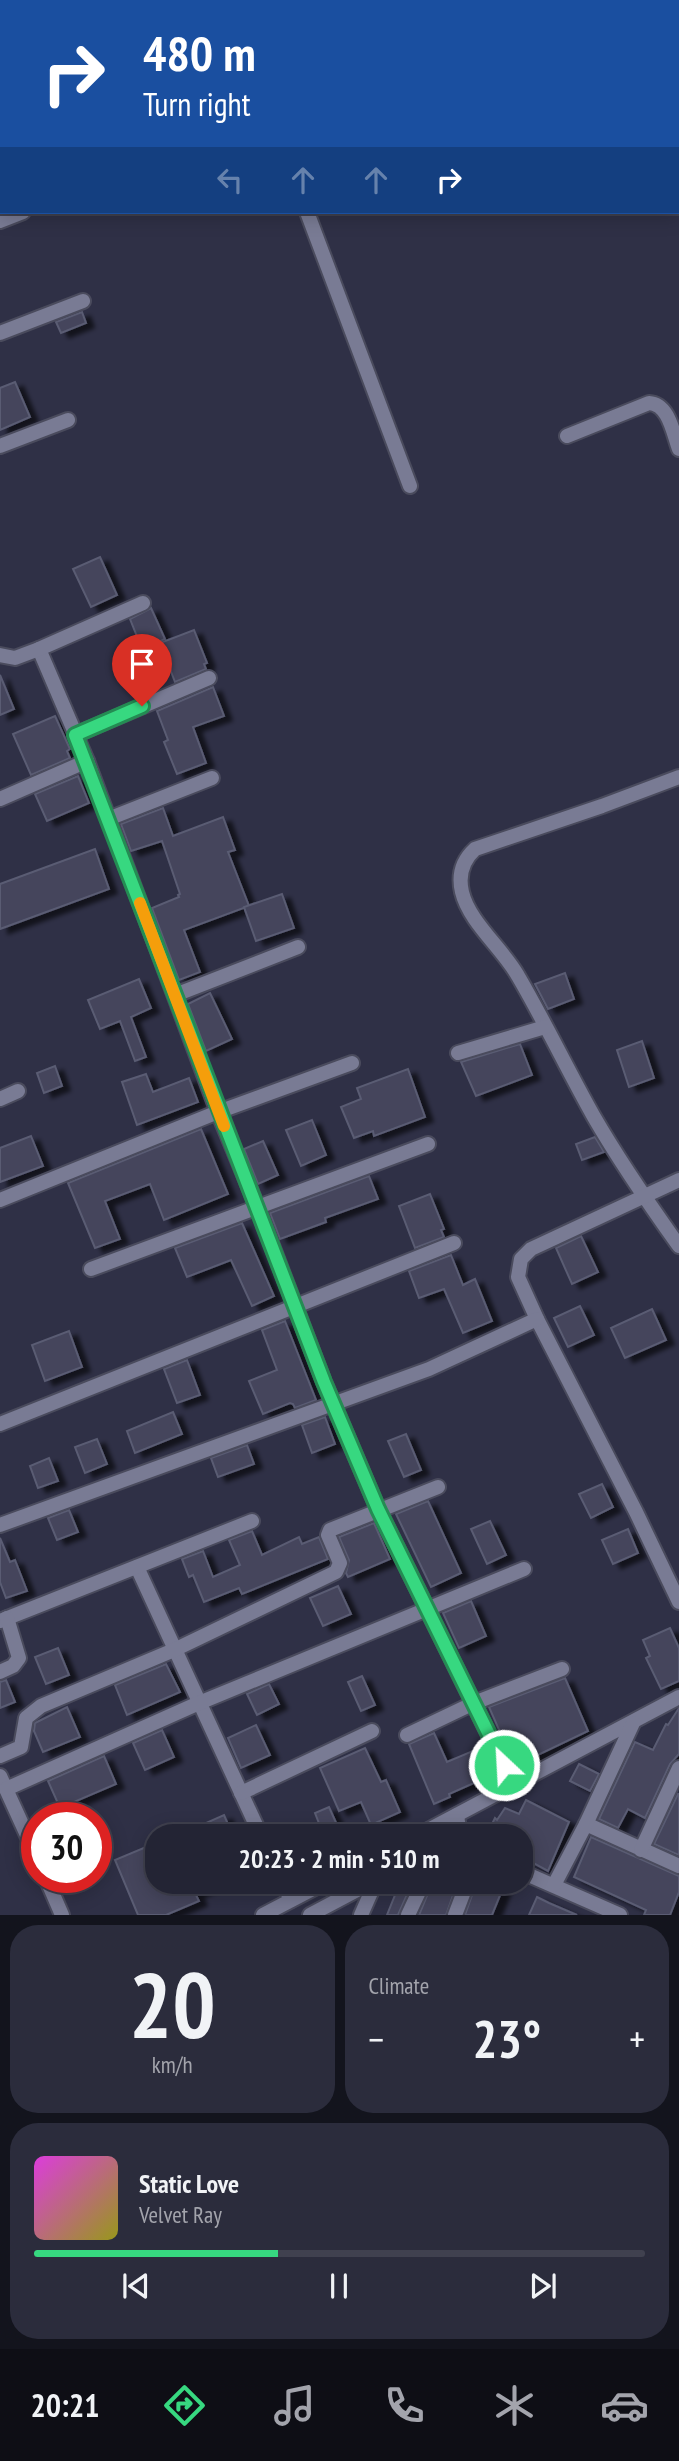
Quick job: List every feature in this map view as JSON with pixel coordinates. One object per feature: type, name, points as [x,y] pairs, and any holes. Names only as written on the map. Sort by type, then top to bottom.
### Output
[{"type":"street","points":[[0,221],[18,214]]},
{"type":"street","points":[[308,214],[410,486]]},
{"type":"street","points":[[0,333],[83,301]]},
{"type":"street","points":[[567,436],[649,403],[655,403],[666,412],[679,449]]},
{"type":"street","points":[[0,446],[68,420]]},
{"type":"street","points":[[0,655],[15,658],[143,603]]},
{"type":"street","points":[[39,649],[87,761],[218,1112],[334,1404],[378,1509],[514,1786]]},
{"type":"street","points":[[75,735],[209,678]]},
{"type":"street","points":[[0,799],[87,761]]},
{"type":"street","points":[[679,777],[475,849],[462,865],[460,881],[462,895],[469,909],[517,973],[595,1119],[642,1195],[679,1247]]},
{"type":"street","points":[[108,819],[212,778]]},
{"type":"street","points":[[175,995],[298,947]]},
{"type":"street","points":[[458,1053],[545,1027]]},
{"type":"street","points":[[0,1200],[218,1112],[352,1063]]},
{"type":"street","points":[[0,1099],[18,1091]]},
{"type":"street","points":[[91,1269],[428,1144]]},
{"type":"street","points":[[679,1180],[642,1195],[531,1250],[521,1259],[519,1277],[537,1320],[679,1602]]},
{"type":"street","points":[[0,1424],[454,1243]]},
{"type":"street","points":[[0,1524],[429,1368],[537,1320]]},
{"type":"street","points":[[0,1756],[21,1747],[26,1718],[41,1706],[174,1650],[336,1572],[340,1563],[328,1535],[330,1530],[438,1487]]},
{"type":"street","points":[[0,1672],[13,1666],[19,1658],[4,1619],[252,1521]]},
{"type":"street","points":[[137,1567],[255,1824]]},
{"type":"street","points":[[21,1822],[3,1782],[524,1569]]},
{"type":"street","points":[[407,1735],[474,1703],[562,1669]]},
{"type":"street","points":[[440,1824],[679,1697]]},
{"type":"street","points":[[554,1885],[586,1824],[632,1723]]},
{"type":"street","points":[[241,1793],[372,1731]]},
{"type":"street","points":[[641,1850],[679,1768]]},
{"type":"street","points":[[457,1815],[458,1824]]},
{"type":"street","points":[[586,1824],[679,1866]]},
{"type":"street","points":[[533,1876],[620,1915]]},
{"type":"street","points":[[52,1893],[62,1915]]},
{"type":"street","points":[[288,1894],[291,1900]]},
{"type":"street","points":[[262,1915],[303,1894]]},
{"type":"street","points":[[310,1915],[350,1894]]},
{"type":"street","points":[[361,1915],[370,1894]]},
{"type":"street","points":[[408,1915],[418,1894]]},
{"type":"street","points":[[460,1913],[465,1894]]},
{"type":"building","points":[[82,312],[86,323],[61,333],[56,322]]},
{"type":"building","points":[[15,382],[30,417],[0,430],[0,388]]},
{"type":"building","points":[[100,557],[117,595],[91,607],[73,569]]},
{"type":"building","points":[[151,608],[165,639],[142,649],[130,619]]},
{"type":"building","points":[[194,630],[207,663],[204,664],[206,669],[175,682],[160,643]]},
{"type":"building","points":[[0,675],[14,709],[0,715]]},
{"type":"building","points":[[213,687],[224,716],[193,727],[206,763],[177,774],[164,742],[168,740],[157,711]]},
{"type":"building","points":[[55,716],[70,749],[67,751],[70,758],[31,775],[13,734]]},
{"type":"building","points":[[78,776],[89,803],[47,821],[35,794]]},
{"type":"building","points":[[163,808],[173,836],[223,817],[235,850],[228,852],[249,906],[184,930],[200,972],[179,980],[152,908],[179,897],[180,894],[162,841],[131,851],[121,824]]},
{"type":"building","points":[[95,849],[109,889],[0,929],[0,884]]},
{"type":"building","points":[[282,894],[294,928],[256,941],[244,907]]},
{"type":"building","points":[[565,973],[574,999],[548,1009],[535,984]]},
{"type":"building","points":[[139,979],[151,1008],[131,1017],[146,1057],[135,1061],[120,1021],[100,1029],[88,1000]]},
{"type":"building","points":[[210,993],[232,1039],[206,1051],[188,1004]]},
{"type":"building","points":[[642,1041],[654,1078],[629,1087],[617,1050]]},
{"type":"building","points":[[520,1044],[532,1075],[476,1096],[461,1062]]},
{"type":"building","points":[[55,1066],[62,1086],[44,1093],[37,1073]]},
{"type":"building","points":[[408,1069],[425,1117],[374,1136],[373,1131],[354,1138],[341,1107],[361,1099],[357,1088]]},
{"type":"building","points":[[146,1074],[153,1092],[189,1078],[198,1102],[137,1125],[122,1082]]},
{"type":"building","points":[[312,1120],[326,1155],[301,1166],[286,1130]]},
{"type":"building","points":[[201,1129],[228,1194],[164,1220],[150,1184],[105,1201],[120,1239],[95,1248],[68,1183]]},
{"type":"building","points":[[31,1136],[43,1166],[0,1182],[0,1148]]},
{"type":"building","points":[[595,1137],[604,1152],[582,1160],[576,1144]]},
{"type":"building","points":[[263,1141],[278,1175],[258,1184],[244,1149]]},
{"type":"building","points":[[369,1176],[378,1199],[325,1218],[326,1222],[280,1239],[270,1213]]},
{"type":"building","points":[[430,1194],[444,1229],[441,1230],[444,1237],[415,1248],[399,1206]]},
{"type":"building","points":[[242,1223],[274,1296],[252,1306],[231,1260],[187,1277],[175,1248]]},
{"type":"building","points":[[581,1236],[598,1272],[572,1284],[556,1248]]},
{"type":"building","points":[[451,1255],[463,1285],[475,1279],[492,1321],[463,1333],[444,1289],[419,1298],[409,1271]]},
{"type":"building","points":[[580,1306],[594,1335],[568,1347],[554,1318]]},
{"type":"building","points":[[652,1309],[666,1340],[625,1358],[611,1328]]},
{"type":"building","points":[[285,1321],[316,1400],[295,1408],[290,1403],[263,1414],[249,1381],[277,1370],[262,1330]]},
{"type":"building","points":[[69,1331],[82,1367],[45,1381],[32,1345]]},
{"type":"building","points":[[187,1360],[200,1395],[177,1403],[164,1369]]},
{"type":"building","points":[[173,1412],[182,1434],[135,1453],[127,1431]]},
{"type":"building","points":[[325,1417],[335,1444],[312,1453],[302,1425]]},
{"type":"building","points":[[406,1434],[421,1470],[404,1477],[388,1441]]},
{"type":"building","points":[[97,1439],[107,1464],[85,1473],[75,1447]]},
{"type":"building","points":[[247,1445],[254,1464],[218,1477],[211,1458]]},
{"type":"building","points":[[49,1458],[58,1481],[38,1488],[30,1466]]},
{"type":"building","points":[[602,1484],[613,1507],[591,1518],[579,1494]]},
{"type":"building","points":[[428,1501],[461,1573],[431,1587],[396,1514]]},
{"type":"building","points":[[69,1510],[78,1532],[57,1540],[48,1518]]},
{"type":"building","points":[[490,1521],[506,1555],[487,1564],[471,1529]]},
{"type":"building","points":[[374,1523],[390,1559],[348,1577],[346,1573],[349,1560],[339,1537]]},
{"type":"building","points":[[628,1529],[638,1553],[613,1564],[602,1540]]},
{"type":"building","points":[[252,1531],[262,1555],[299,1537],[302,1544],[319,1537],[328,1559],[242,1594],[239,1588],[204,1602],[193,1575],[189,1577],[182,1559],[203,1551],[213,1577],[240,1565],[229,1540]]},
{"type":"building","points":[[0,1538],[10,1562],[15,1560],[27,1591],[6,1598],[0,1582]]},
{"type":"building","points":[[338,1586],[351,1614],[323,1626],[310,1598]]},
{"type":"building","points":[[471,1601],[486,1636],[459,1648],[443,1613]]},
{"type":"building","points":[[670,1628],[679,1648],[679,1681],[661,1689],[646,1658],[650,1656],[643,1640]]},
{"type":"building","points":[[58,1648],[69,1675],[46,1684],[35,1657]]},
{"type":"building","points":[[166,1664],[180,1692],[127,1715],[115,1685]]},
{"type":"building","points":[[362,1676],[375,1705],[361,1711],[348,1682]]},
{"type":"building","points":[[565,1678],[588,1731],[515,1766],[489,1707]]},
{"type":"building","points":[[6,1680],[15,1702],[0,1708],[0,1682]]},
{"type":"building","points":[[269,1684],[279,1704],[257,1715],[247,1694]]},
{"type":"building","points":[[67,1707],[80,1737],[43,1752],[34,1731],[35,1723]]},
{"type":"building","points":[[679,1708],[679,1754],[670,1764],[645,1818],[628,1809],[618,1828],[599,1819],[635,1742],[653,1750],[666,1724],[668,1725]]},
{"type":"building","points":[[256,1725],[270,1755],[241,1768],[228,1738]]},
{"type":"building","points":[[162,1730],[174,1757],[145,1770],[133,1743]]},
{"type":"building","points":[[434,1733],[447,1762],[480,1748],[492,1775],[449,1794],[450,1797],[434,1804],[409,1744]]},
{"type":"building","points":[[365,1748],[381,1782],[386,1780],[400,1812],[371,1824],[361,1802],[339,1811],[320,1768]]},
{"type":"building","points":[[104,1756],[116,1784],[74,1802],[57,1802],[48,1781]]},
{"type":"building","points":[[579,1764],[599,1774],[590,1791],[570,1781]]},
{"type":"building","points":[[679,1794],[679,1855],[654,1844]]},
{"type":"building","points":[[526,1800],[569,1822],[548,1871],[533,1863],[533,1824],[492,1824],[505,1808],[519,1814]]},
{"type":"building","points":[[329,1807],[337,1824],[319,1824],[315,1813]]},
{"type":"building","points":[[224,1815],[228,1824],[204,1824]]},
{"type":"building","points":[[591,1837],[679,1876],[679,1892],[670,1915],[644,1915],[646,1910],[574,1877]]},
{"type":"building","points":[[145,1847],[145,1894],[196,1894],[199,1901],[166,1915],[138,1915],[115,1860]]},
{"type":"building","points":[[395,1894],[407,1894],[398,1915],[387,1915]]},
{"type":"building","points":[[428,1894],[453,1894],[446,1915],[419,1915]]},
{"type":"building","points":[[472,1894],[501,1894],[492,1915],[465,1915]]},
{"type":"building","points":[[537,1897],[549,1903],[577,1915],[529,1915]]},
{"type":"slow traffic","points":[[140,903],[224,1126]]},
{"type":"route","points":[[142,706],[75,735],[324,1382],[378,1509],[504,1765]]}]
